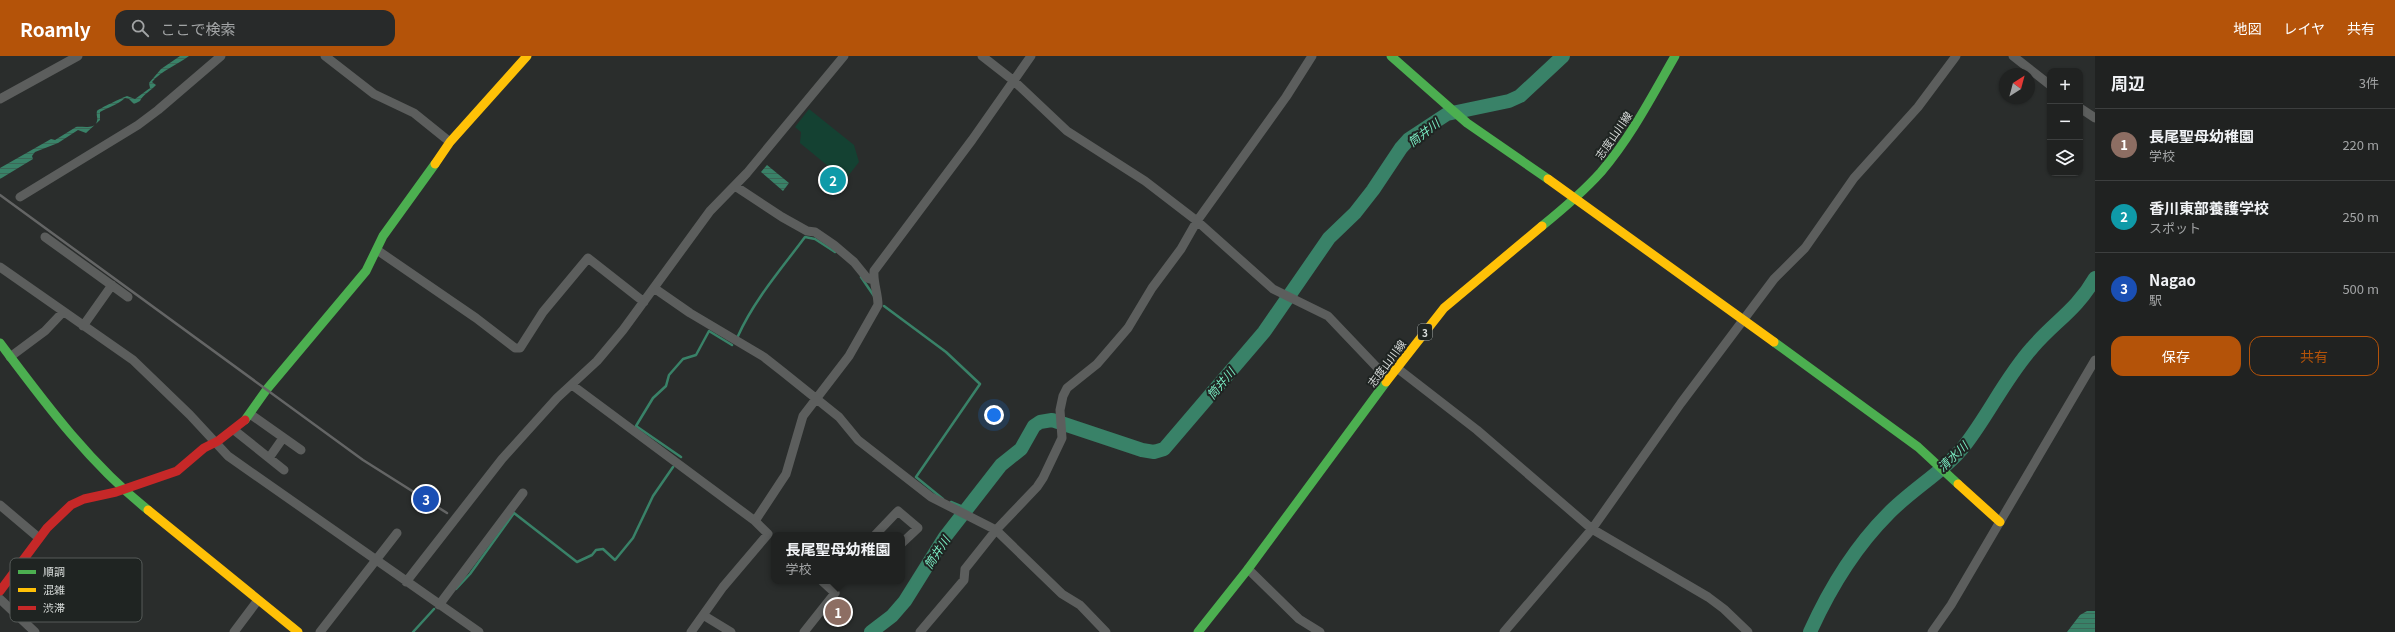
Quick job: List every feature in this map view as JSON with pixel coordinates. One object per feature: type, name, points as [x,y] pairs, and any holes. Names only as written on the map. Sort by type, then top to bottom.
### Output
[{"type":"street","points":[[0,99],[78,56]]},
{"type":"street","points":[[20,197],[138,125],[158,110],[221,56]]},
{"type":"street","points":[[325,56],[374,94],[414,113],[450,142]]},
{"type":"street","points":[[24,558],[58,515],[71,505],[177,471],[204,448],[234,430],[250,414],[267,389],[366,271],[384,236],[450,142],[527,56]]},
{"type":"street","points":[[406,582],[502,459],[543,413],[597,361],[644,302],[710,210],[735,186],[844,56]]},
{"type":"street","points":[[982,56],[1014,81],[1068,131],[1145,181],[1197,221],[1273,289],[1328,316],[1388,379]]},
{"type":"street","points":[[755,521],[786,474],[795,446],[798,428],[803,416],[849,356],[878,305],[878,296],[873,280],[874,271],[1031,56]]},
{"type":"street","points":[[920,632],[964,580],[965,569],[996,530],[1040,483],[1060,446],[1063,396],[1067,388],[1097,364],[1128,328],[1152,288],[1181,249],[1197,221],[1286,97],[1312,56]]},
{"type":"street","points":[[1390,56],[1457,116],[1576,198],[1918,447],[2000,522]]},
{"type":"street","name":"志度山川線","points":[[1198,632],[1248,569],[1388,379],[1444,308],[1576,198],[1619,150],[1674,56]]},
{"type":"street","points":[[1504,632],[1592,529],[1681,403],[1774,279],[1805,248],[1854,178],[1918,107],[1956,56]]},
{"type":"street","points":[[2013,56],[2047,83]]},
{"type":"street","points":[[2083,110],[2095,118]]},
{"type":"street","points":[[735,186],[782,217],[807,231],[815,232],[834,245],[854,262],[867,278],[873,280]]},
{"type":"street","points":[[45,237],[128,297]]},
{"type":"street","points":[[377,250],[476,318],[514,348],[520,348],[543,312],[588,258],[644,302]]},
{"type":"street","points":[[0,266],[63,312],[133,360],[190,415],[214,443],[228,456],[479,632]]},
{"type":"street","points":[[83,326],[112,285]]},
{"type":"street","points":[[654,288],[690,314],[764,357],[839,417],[858,440],[944,505],[996,530],[1062,594],[1080,605],[1106,632]]},
{"type":"street","points":[[10,357],[45,331],[63,312]]},
{"type":"street","points":[[0,343],[68,432],[98,466],[122,489],[298,632]]},
{"type":"street","points":[[1932,632],[1951,605],[2095,360]]},
{"type":"street","points":[[1397,368],[1477,430],[1592,529],[1708,597],[1724,609],[1748,632]]},
{"type":"street","points":[[572,385],[755,521],[771,536],[703,615],[691,632]]},
{"type":"street","points":[[250,414],[301,450]]},
{"type":"street","points":[[234,430],[284,470]]},
{"type":"street","points":[[268,458],[283,438]]},
{"type":"street","points":[[439,605],[523,493]]},
{"type":"street","points":[[0,505],[39,538]]},
{"type":"street","points":[[878,532],[898,511],[918,528],[905,540]]},
{"type":"street","points":[[320,632],[397,533]]},
{"type":"street","points":[[1248,569],[1299,619],[1320,632]]},
{"type":"street","points":[[0,591],[10,577]]},
{"type":"street","points":[[804,632],[835,593],[829,584]]},
{"type":"street","points":[[0,599],[10,608]]},
{"type":"street","points":[[234,632],[258,600]]},
{"type":"street","points":[[703,615],[732,632]]},
{"type":"street","points":[[24,622],[35,632]]},
{"type":"shaded area","points":[[180,56],[189,56],[164,71],[156,78],[152,82],[156,85],[143,96],[140,101],[134,104],[129,99],[125,98],[100,112],[100,120],[96,124],[97,111],[106,105],[127,96],[135,99],[150,88],[149,83],[161,69]]},
{"type":"shaded area","points":[[809,109],[854,145],[859,162],[845,180],[800,143],[801,132],[795,127]]},
{"type":"shaded area","points":[[93,126],[86,133],[78,130],[58,143],[35,152],[32,156],[33,159],[0,179],[0,168],[51,139],[55,140],[76,127]]},
{"type":"shaded area","points":[[767,165],[789,183],[783,191],[761,172]]},
{"type":"shaded area","points":[[2087,611],[2095,611],[2095,632],[2067,632],[2080,615]]},
{"type":"waterway","name":"筒井川","points":[[871,632],[892,616],[905,601],[945,537],[1001,465],[1021,449],[1034,426],[1040,422],[1052,420],[1142,450],[1154,452],[1164,449],[1264,332],[1329,238],[1355,213],[1409,139],[1447,114],[1509,101],[1520,96],[1563,56]]},
{"type":"waterway","points":[[738,336],[760,297],[805,237],[815,239],[835,252]]},
{"type":"waterway","points":[[861,277],[874,296]]},
{"type":"waterway","name":"清水川","points":[[1810,632],[1834,585],[1865,540],[1897,505],[1948,463],[1965,445],[2023,359],[2073,308],[2095,278]]},
{"type":"waterway","points":[[884,306],[946,352],[980,384],[916,477],[943,499]]},
{"type":"waterway","points":[[681,457],[636,426],[653,398],[666,386],[669,375],[683,359],[696,355],[709,331],[732,345]]},
{"type":"waterway","points":[[456,589],[470,574],[514,513],[577,562],[592,555],[596,550],[603,549],[615,560],[633,538],[653,496],[673,467]]},
{"type":"waterway","points":[[951,502],[968,509]]},
{"type":"waterway","points":[[413,632],[434,609]]},
{"type":"railway","points":[[0,195],[363,460],[447,513]]},
{"type":"traffic: fast","points":[[1391,56],[1467,123],[1548,179]]},
{"type":"traffic: fast","points":[[1542,226],[1587,186],[1612,159],[1641,116],[1675,56]]},
{"type":"traffic: fast","points":[[245,420],[267,389],[366,271],[383,236],[435,164]]},
{"type":"traffic: fast","points":[[1774,342],[1918,447],[1958,484]]},
{"type":"traffic: fast","points":[[0,343],[51,410],[87,452],[106,473],[148,510]]},
{"type":"traffic: fast","points":[[1198,632],[1248,569],[1386,382]]},
{"type":"traffic: slow","points":[[435,164],[450,142],[527,56]]},
{"type":"traffic: slow","points":[[1548,179],[1774,342]]},
{"type":"traffic: slow","points":[[1386,382],[1444,308],[1542,226]]},
{"type":"traffic: slow","points":[[1958,484],[2000,522]]},
{"type":"traffic: slow","points":[[148,510],[298,632]]},
{"type":"traffic: jam","points":[[25,558],[47,528],[71,505],[84,499],[116,492],[177,471],[204,448],[218,441],[245,420]]},
{"type":"traffic: jam","points":[[0,591],[10,578]]},
{"type":"place","name":"香川東部養護学校","points":[[833,180]]},
{"type":"place","name":"Nagao","points":[[426,499]]},
{"type":"place","name":"長尾聖母幼稚園","points":[[838,612]]}]
